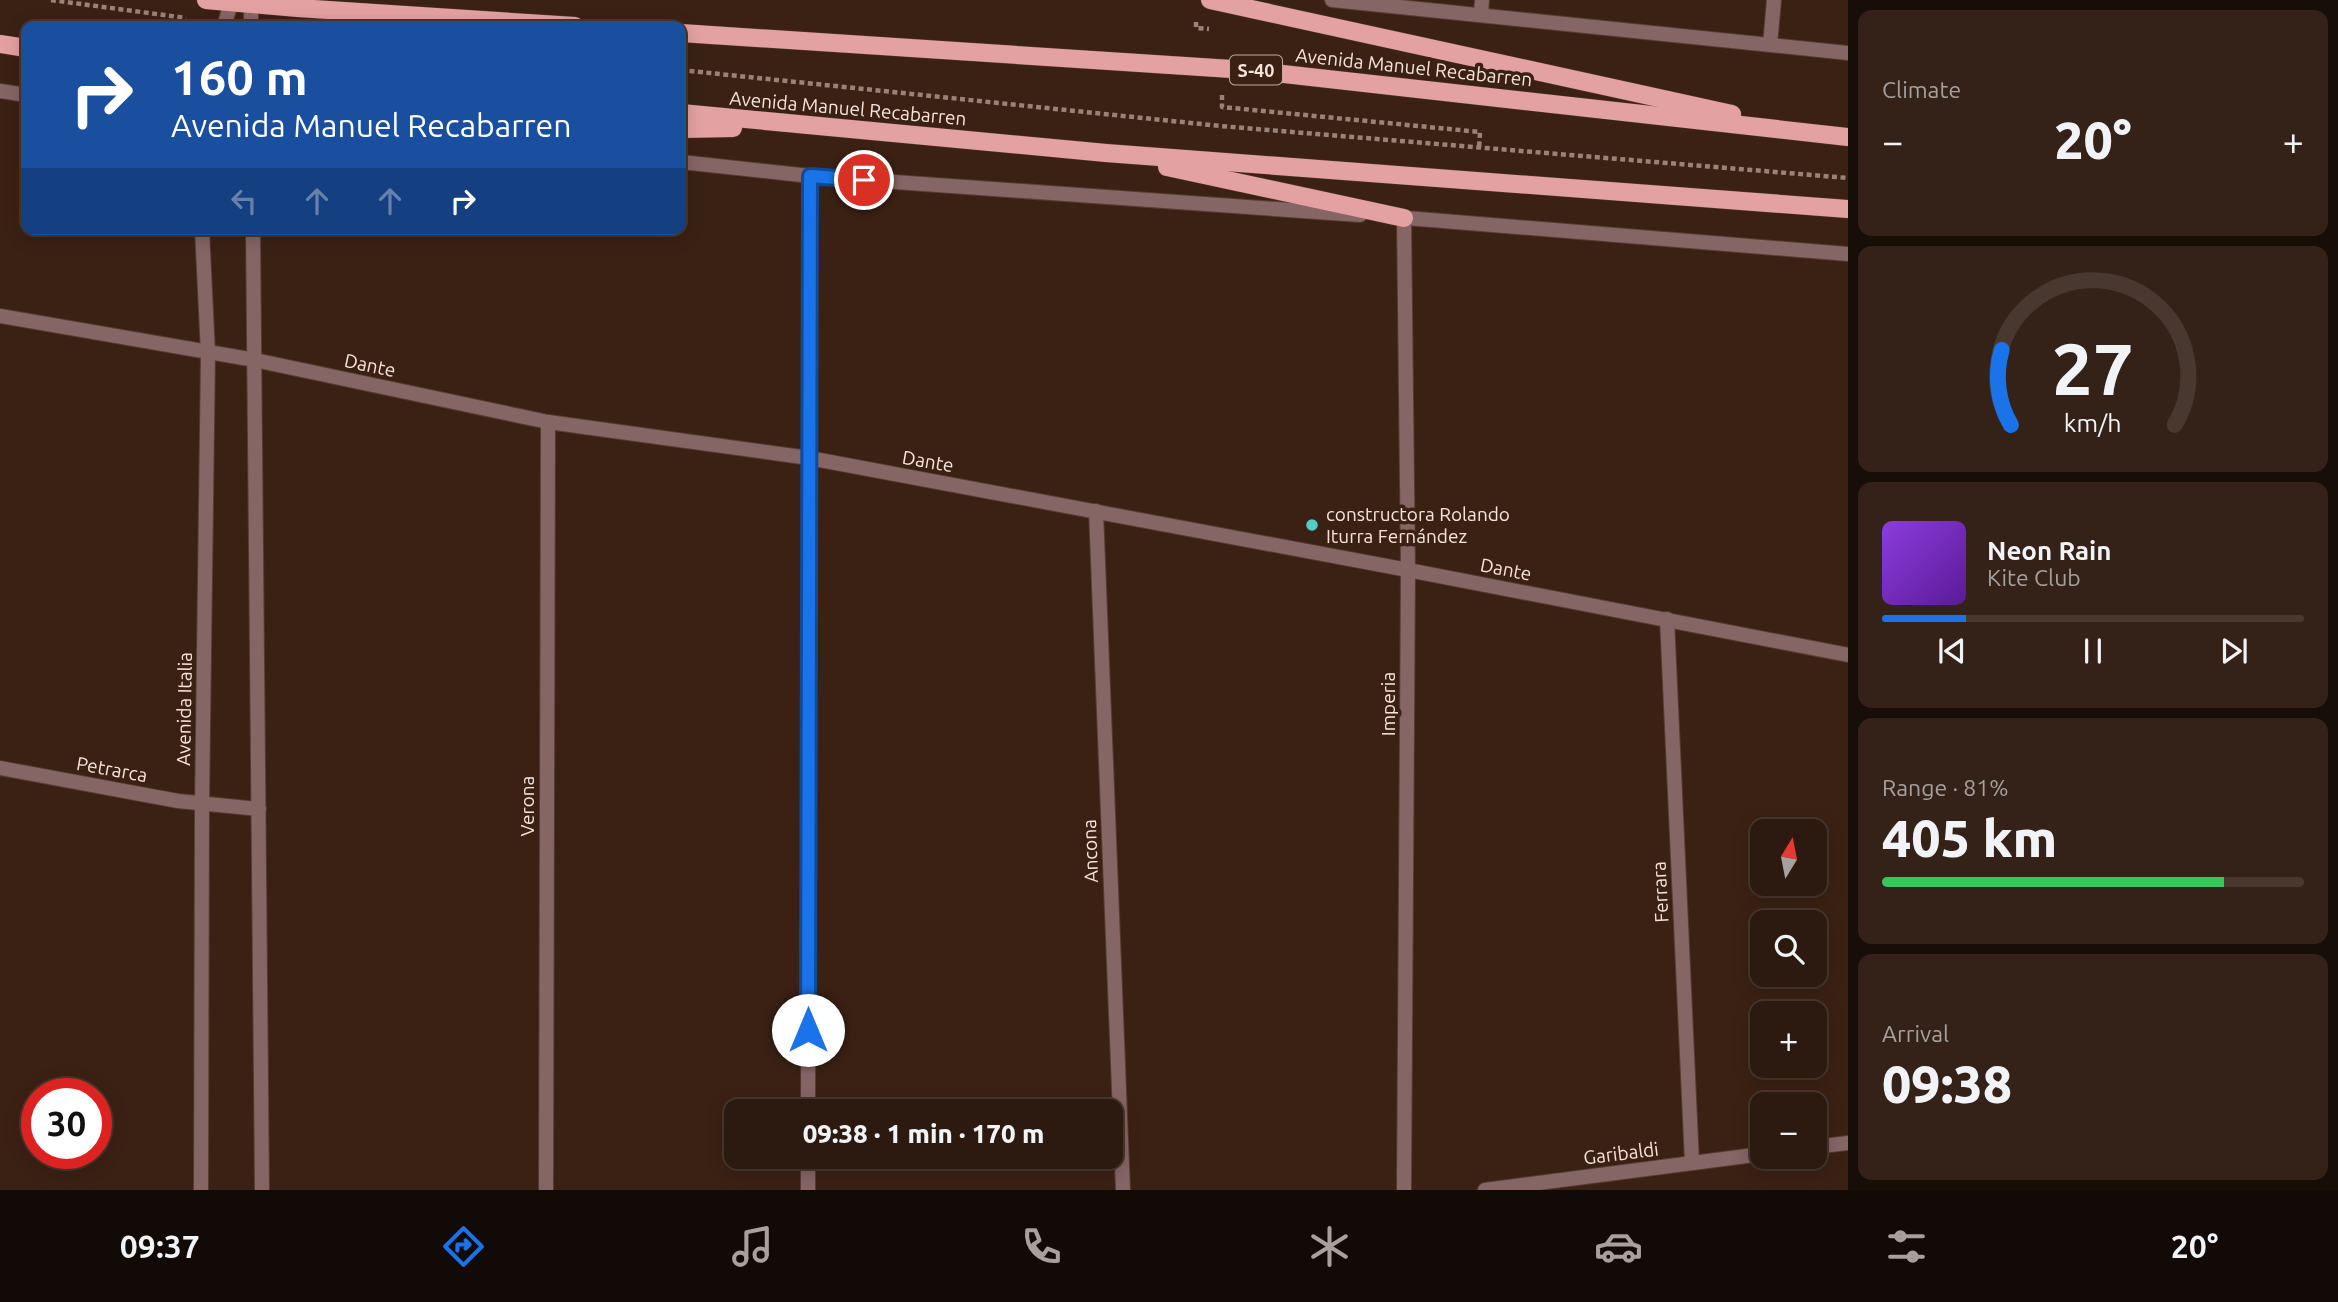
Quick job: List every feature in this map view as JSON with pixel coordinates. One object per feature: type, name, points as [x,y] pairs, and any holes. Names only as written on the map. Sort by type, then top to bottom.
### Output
[{"type":"main road","points":[[205,0],[508,21]]},
{"type":"main road","points":[[1210,0],[1828,135]]},
{"type":"main road","name":"Avenida Manuel Recabarren","points":[[686,33],[1223,68],[1848,137]]},
{"type":"main road","points":[[0,44],[21,47]]},
{"type":"main road","name":"Avenida Manuel Recabarren","points":[[686,113],[1106,153],[1848,209]]},
{"type":"main road","points":[[686,130],[808,125]]},
{"type":"main road","points":[[1106,153],[1404,218]]},
{"type":"street","points":[[1332,0],[1482,7],[1848,53]]},
{"type":"street","points":[[1770,45],[1774,0]]},
{"type":"street","points":[[226,21],[232,1]]},
{"type":"street","points":[[251,2],[251,21]]},
{"type":"street","points":[[0,92],[21,94]]},
{"type":"street","points":[[686,163],[810,176],[1404,218],[1848,254]]},
{"type":"street","points":[[808,1099],[810,176]]},
{"type":"street","name":"Imperia","points":[[1404,218],[1408,570],[1404,1190]]},
{"type":"street","name":"Avenida Italia","points":[[201,1190],[202,805],[208,353],[202,235]]},
{"type":"street","points":[[253,235],[262,1190]]},
{"type":"street","name":"Dante","points":[[0,316],[255,360],[548,422],[809,458],[1848,655]]},
{"type":"street","name":"Verona","points":[[545,1190],[548,422]]},
{"type":"street","name":"Ancona","points":[[1096,512],[1123,1190]]},
{"type":"street","name":"Ferrara","points":[[1667,619],[1692,1163]]},
{"type":"street","name":"Petrarca","points":[[0,768],[202,805],[259,809]]},
{"type":"street","points":[[1827,1146],[1848,1143]]},
{"type":"street","name":"Garibaldi","points":[[1485,1190],[1750,1156]]},
{"type":"street","points":[[808,1169],[808,1190]]},
{"type":"path","points":[[51,0],[197,21]]},
{"type":"path","points":[[1196,19],[1196,29],[1216,30]]},
{"type":"path","points":[[1223,68],[1222,107],[1480,132],[1476,181]]},
{"type":"path","points":[[686,71],[1220,127],[1848,178]]},
{"type":"place","name":"constructora Rolando Iturra Fernández","points":[[1312,525]]},
{"type":"route","points":[[808,1030],[810,176],[864,180]]}]
